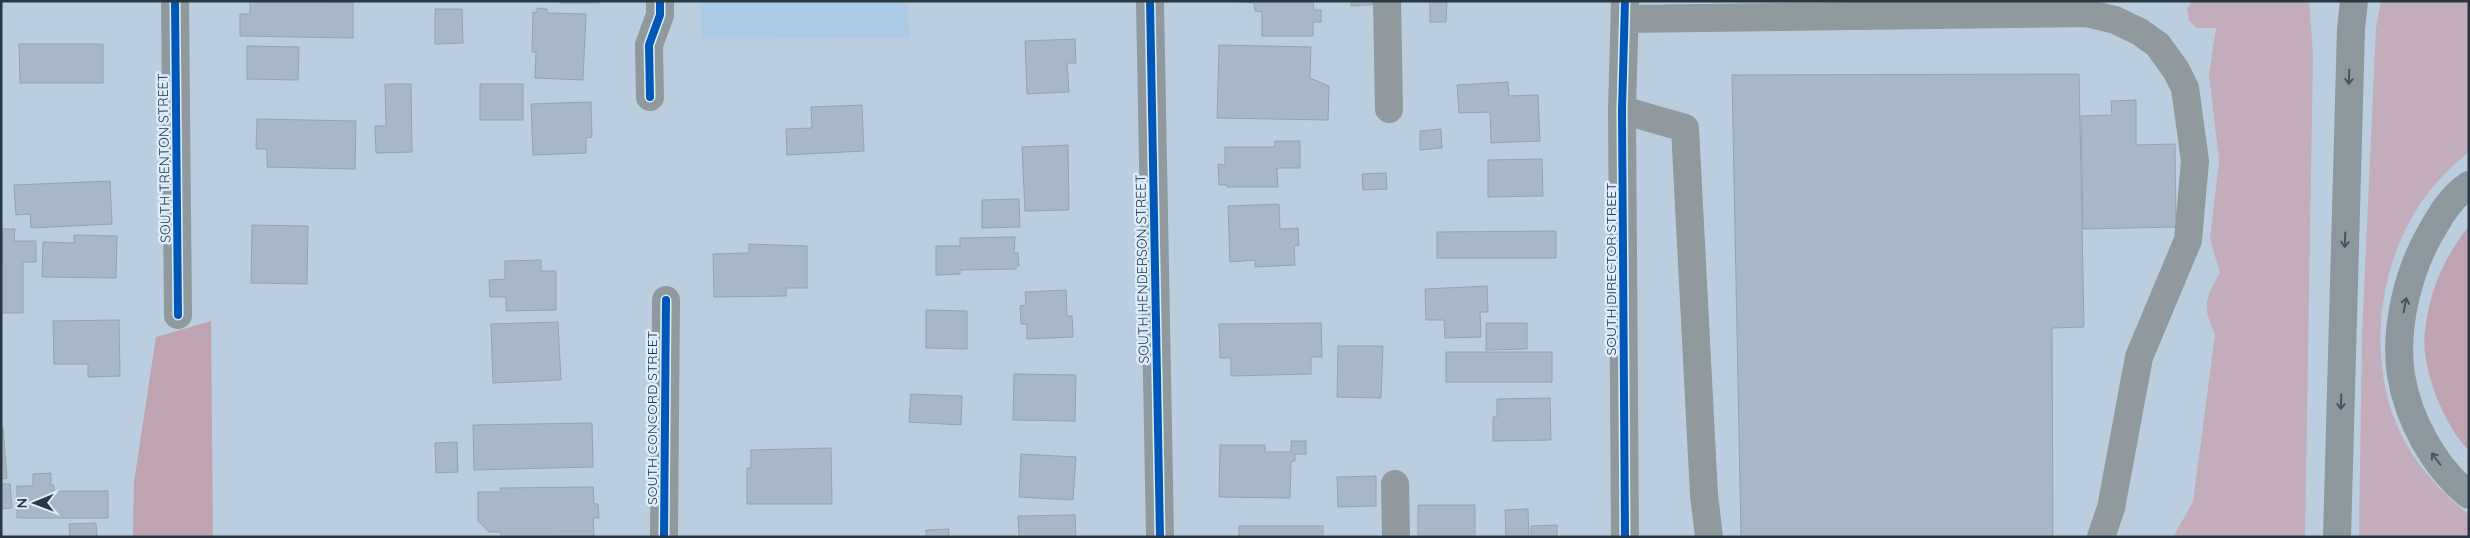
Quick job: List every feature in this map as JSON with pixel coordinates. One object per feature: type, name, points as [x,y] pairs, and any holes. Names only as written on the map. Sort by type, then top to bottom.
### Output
[{"type":"highway","points":[[2341,1],[2351,29]]},
{"type":"highway","points":[[2337,537],[2351,29],[2354,1]]},
{"type":"highway","points":[[2469,185],[2458,192],[2438,220],[2419,252],[2408,287],[2400,327],[2401,374],[2409,403],[2427,447],[2456,484],[2469,495]]},
{"type":"street","name":"SOUTH TRENTON STREET","points":[[175,1],[178,315]]},
{"type":"street","points":[[650,96],[649,45],[660,15],[660,1]]},
{"type":"street","name":"SOUTH HENDERSON STREET","points":[[1150,1],[1160,537]]},
{"type":"street","points":[[1387,1],[1389,109]]},
{"type":"street","points":[[1625,10],[1955,8],[2086,13],[2115,20],[2140,32],[2158,45],[2176,70],[2185,88],[2194,161],[2188,240],[2139,356],[2110,508],[2101,537]]},
{"type":"street","name":"SOUTH DIRECTOR STREET","points":[[1625,10],[1622,110],[1625,537]]},
{"type":"street","points":[[1622,110],[1684,128],[1704,496],[1710,537]]},
{"type":"street","name":"SOUTH CONCORD STREET","points":[[664,537],[666,300]]},
{"type":"street","points":[[1395,484],[1396,537]]},
{"type":"shaded area","points":[[701,1],[908,1],[909,38],[701,39]]},
{"type":"shaded area","points":[[2192,1],[2309,1],[2313,53],[2305,537],[2173,537],[2193,502],[2215,334],[2208,317],[2207,303],[2211,289],[2220,273],[2210,239],[2219,161],[2209,74],[2216,28],[2197,28],[2189,21],[2187,9]]},
{"type":"shaded area","points":[[2381,1],[2469,1],[2469,153],[2446,173],[2424,199],[2406,229],[2393,261],[2384,296],[2381,332],[2382,368],[2389,402],[2401,434],[2414,457],[2430,478],[2469,515],[2469,537],[2359,537],[2362,335],[2376,28]]},
{"type":"shaded area","points":[[2469,226],[2469,451],[2451,426],[2436,395],[2430,378],[2424,345],[2427,317],[2434,289],[2452,250]]},
{"type":"shaded area","points":[[211,321],[213,537],[133,537],[134,482],[156,337]]},
{"type":"building","points":[[250,1],[353,2],[353,38],[240,36],[240,14],[250,14]]},
{"type":"building","points":[[560,1],[599,1],[599,3],[560,3]]},
{"type":"building","points":[[1229,1],[1313,1],[1314,10],[1321,10],[1321,22],[1313,22],[1313,36],[1262,36],[1262,12],[1255,11],[1254,3]]},
{"type":"building","points":[[1351,1],[1381,1],[1381,4],[1351,6]]},
{"type":"building","points":[[1430,1],[1447,1],[1446,22],[1430,22]]},
{"type":"building","points":[[537,8],[547,9],[547,13],[586,14],[583,80],[535,78],[536,52],[532,52],[533,12],[537,13]]},
{"type":"building","points":[[435,9],[462,9],[463,43],[435,44]]},
{"type":"building","points":[[1075,39],[1076,63],[1067,63],[1069,92],[1027,94],[1025,41]]},
{"type":"building","points":[[19,44],[103,44],[103,83],[20,83]]},
{"type":"building","points":[[1219,45],[1311,47],[1310,78],[1329,86],[1328,120],[1217,118]]},
{"type":"building","points":[[247,46],[299,47],[298,80],[247,79]]},
{"type":"building","points":[[2079,74],[2084,327],[2052,328],[2053,537],[1741,537],[1732,75]]},
{"type":"building","points":[[1508,82],[1509,96],[1538,95],[1540,141],[1491,143],[1490,112],[1459,113],[1457,85]]},
{"type":"building","points":[[385,84],[411,84],[412,152],[376,153],[375,126],[386,126]]},
{"type":"building","points":[[480,84],[523,84],[523,120],[480,120]]},
{"type":"building","points":[[2136,100],[2136,145],[2175,144],[2176,227],[2083,229],[2081,116],[2112,115],[2111,101]]},
{"type":"building","points":[[591,102],[592,137],[586,138],[586,153],[533,155],[531,104]]},
{"type":"building","points":[[862,105],[864,151],[787,155],[786,129],[812,128],[811,107]]},
{"type":"building","points":[[257,119],[356,121],[355,169],[267,167],[267,149],[256,149]]},
{"type":"building","points":[[1441,129],[1442,148],[1420,150],[1420,131]]},
{"type":"building","points":[[1275,141],[1300,141],[1300,168],[1277,168],[1278,187],[1227,187],[1227,185],[1219,185],[1218,164],[1225,165],[1225,147],[1275,147]]},
{"type":"building","points":[[1068,145],[1069,210],[1025,211],[1022,147]]},
{"type":"building","points":[[1542,159],[1543,196],[1488,197],[1488,160]]},
{"type":"building","points":[[1386,173],[1387,189],[1363,190],[1362,174]]},
{"type":"building","points":[[110,181],[112,224],[31,228],[30,214],[16,215],[14,185]]},
{"type":"building","points":[[1019,199],[1020,227],[982,228],[982,200]]},
{"type":"building","points":[[1279,204],[1280,229],[1298,228],[1299,245],[1294,246],[1295,265],[1255,267],[1255,260],[1230,262],[1228,206]]},
{"type":"building","points":[[252,225],[308,226],[307,284],[251,283]]},
{"type":"building","points":[[2,229],[15,229],[14,241],[36,241],[36,262],[23,262],[23,313],[1,313]]},
{"type":"building","points":[[1556,231],[1556,258],[1437,258],[1437,232]]},
{"type":"building","points":[[74,235],[117,236],[116,278],[42,277],[43,242],[74,243]]},
{"type":"building","points":[[1015,237],[1014,253],[1018,253],[1019,266],[1016,266],[1016,269],[960,270],[960,274],[936,275],[936,246],[960,246],[960,238]]},
{"type":"building","points":[[749,244],[807,246],[807,288],[786,288],[786,296],[714,297],[713,254],[749,253]]},
{"type":"building","points":[[541,260],[541,271],[556,271],[556,310],[506,311],[506,297],[490,297],[489,280],[505,279],[505,261]]},
{"type":"building","points":[[1487,286],[1488,312],[1480,312],[1481,337],[1445,338],[1444,320],[1426,320],[1425,289]]},
{"type":"building","points":[[1066,290],[1067,316],[1072,316],[1073,337],[1027,339],[1027,324],[1021,324],[1020,306],[1026,305],[1025,292]]},
{"type":"building","points":[[926,310],[967,311],[967,349],[926,348]]},
{"type":"building","points":[[119,320],[120,376],[88,377],[88,364],[54,364],[53,321]]},
{"type":"building","points":[[558,322],[561,380],[493,383],[491,324]]},
{"type":"building","points":[[1321,323],[1322,357],[1311,357],[1311,374],[1231,376],[1231,358],[1220,358],[1219,324]]},
{"type":"building","points":[[1486,323],[1527,323],[1527,349],[1486,350]]},
{"type":"building","points":[[1338,346],[1383,346],[1381,398],[1337,397]]},
{"type":"building","points":[[1446,352],[1552,352],[1552,382],[1446,382]]},
{"type":"building","points":[[1014,374],[1076,375],[1075,421],[1013,420]]},
{"type":"building","points":[[911,394],[962,396],[961,425],[909,422]]},
{"type":"building","points":[[1550,398],[1551,440],[1493,441],[1493,417],[1497,417],[1497,399]]},
{"type":"building","points":[[592,423],[593,467],[474,470],[473,425]]},
{"type":"building","points":[[3,428],[7,478],[1,479],[1,429]]},
{"type":"building","points":[[1291,441],[1306,441],[1306,454],[1295,454],[1295,461],[1291,462],[1290,498],[1219,497],[1220,445],[1265,445],[1265,452],[1291,452]]},
{"type":"building","points":[[457,442],[458,472],[436,473],[435,443]]},
{"type":"building","points":[[831,448],[832,504],[747,504],[747,468],[751,468],[751,450]]},
{"type":"building","points":[[1021,454],[1076,457],[1073,500],[1019,497]]},
{"type":"building","points":[[51,473],[51,485],[54,485],[54,491],[108,491],[108,518],[17,518],[17,486],[33,486],[33,474]]},
{"type":"building","points":[[1376,476],[1376,506],[1338,507],[1337,477]]},
{"type":"building","points":[[1,484],[10,484],[12,508],[1,509]]},
{"type":"building","points":[[593,487],[594,504],[598,504],[599,518],[593,518],[594,536],[501,537],[501,532],[489,532],[478,521],[478,492],[501,492],[500,488]]},
{"type":"building","points":[[1418,505],[1475,505],[1475,537],[1418,537]]},
{"type":"building","points":[[1528,509],[1529,537],[1506,537],[1505,510]]},
{"type":"building","points":[[1075,515],[1076,537],[1019,537],[1018,516]]},
{"type":"building","points":[[96,523],[97,537],[70,537],[69,524]]},
{"type":"building","points":[[1557,525],[1557,537],[1531,537],[1531,526]]},
{"type":"building","points":[[1239,526],[1323,526],[1323,537],[1239,537]]},
{"type":"building","points":[[949,529],[949,537],[926,537],[926,530]]},
{"type":"cycle path","points":[[175,1],[178,315]]},
{"type":"cycle path","points":[[650,97],[649,45],[660,15],[660,1]]},
{"type":"cycle path","points":[[1150,1],[1160,537]]},
{"type":"cycle path","points":[[1625,1],[1622,110],[1625,537]]},
{"type":"cycle path","points":[[664,537],[666,300]]}]
